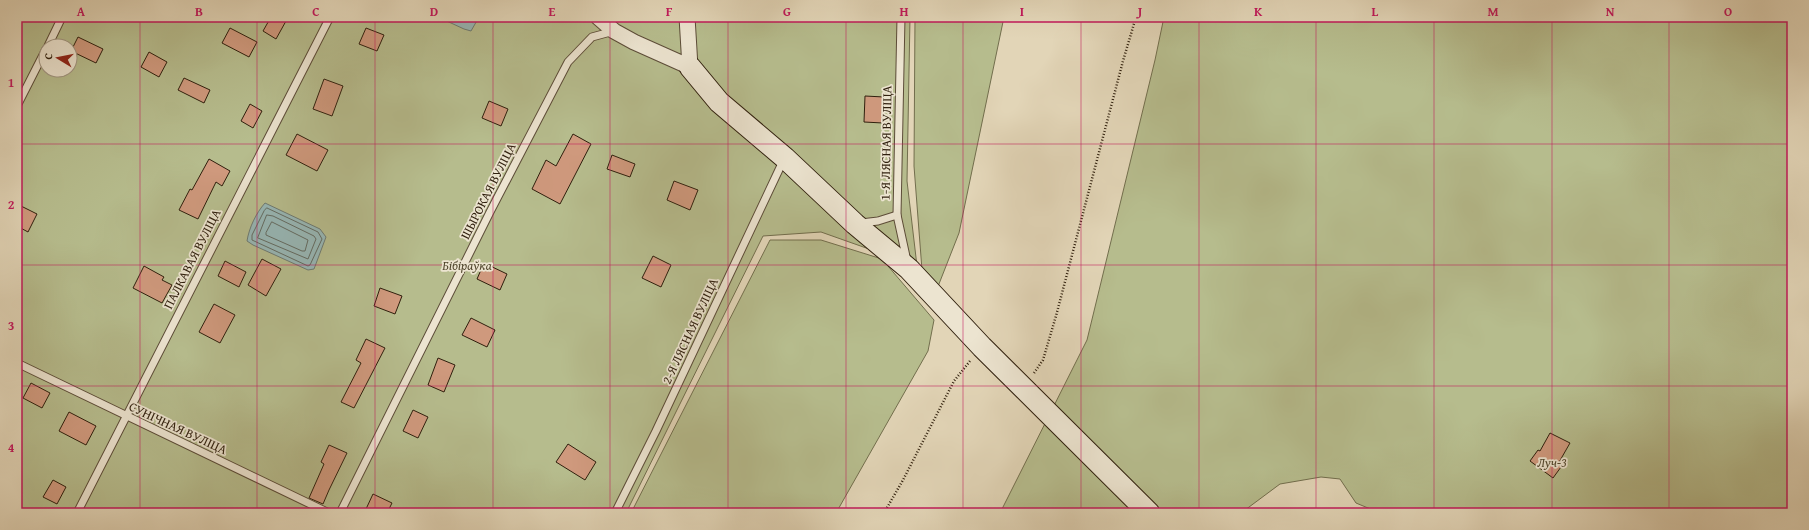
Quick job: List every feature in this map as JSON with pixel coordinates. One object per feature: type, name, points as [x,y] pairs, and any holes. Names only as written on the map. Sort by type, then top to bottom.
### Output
[{"type":"street","points":[[598,17],[614,31],[634,42],[690,67],[719,102],[785,158],[855,224],[908,269],[982,347],[1149,513]]},
{"type":"street","points":[[688,17],[690,67]]},
{"type":"lane","points":[[52,38],[62,17]]},
{"type":"lane","name":"ПАЛКАВАЯ ВУЛІЦА","points":[[77,513],[125,416],[330,17]]},
{"type":"lane","name":"1-Я ЛЯСНАЯ ВУЛІЦА","points":[[900,17],[897,215],[908,269]]},
{"type":"lane","name":"ШЫРОКАЯ ВУЛІЦА","points":[[340,513],[490,212],[568,62],[592,37],[614,31]]},
{"type":"lane","points":[[17,106],[38,65]]},
{"type":"lane","name":"2-Я ЛЯСНАЯ ВУЛІЦА","points":[[615,513],[656,431],[785,158]]},
{"type":"lane","points":[[855,224],[878,222],[897,215]]},
{"type":"lane","name":"СУНІЧНАЯ ВУЛІЦА","points":[[17,364],[329,513]]},
{"type":"path","points":[[1024,388],[1043,360],[1075,250],[1123,61],[1136,17]]},
{"type":"path","points":[[884,513],[903,480],[954,381],[982,347]]},
{"type":"green space","name":"Бібіраўка","points":[[17,17],[910,17],[907,181],[917,266],[821,232],[763,236],[626,513],[17,513]]},
{"type":"green space","points":[[915,17],[1004,17],[959,233],[937,289],[922,270],[914,166]]},
{"type":"green space","name":"Луч-3","points":[[1164,17],[1792,17],[1792,513],[1380,513],[1356,503],[1340,479],[1321,477],[1280,484],[1241,513],[1000,513],[1087,340],[1155,60]]},
{"type":"green space","points":[[770,240],[821,240],[882,259],[934,320],[928,351],[836,513],[631,513]]},
{"type":"water","points":[[438,17],[479,17],[471,31]]},
{"type":"water","points":[[265,203],[320,229],[326,237],[314,269],[308,270],[247,241],[253,221]]},
{"type":"building","points":[[271,17],[279,17],[286,21],[276,39],[263,31]]},
{"type":"building","points":[[230,28],[257,42],[249,57],[222,43]]},
{"type":"building","points":[[366,28],[384,35],[377,51],[359,44]]},
{"type":"building","points":[[78,38],[103,49],[96,63],[78,54]]},
{"type":"building","points":[[149,52],[167,62],[159,77],[141,67]]},
{"type":"building","points":[[184,78],[210,90],[204,103],[178,90]]},
{"type":"building","points":[[324,79],[343,86],[332,116],[313,109]]},
{"type":"building","points":[[865,96],[884,97],[883,123],[864,122]]},
{"type":"building","points":[[489,101],[508,109],[501,126],[482,118]]},
{"type":"building","points":[[250,104],[262,111],[253,128],[241,121]]},
{"type":"building","points":[[297,134],[328,150],[317,171],[286,155]]},
{"type":"building","points":[[573,134],[591,144],[560,204],[532,189],[546,160],[556,166]]},
{"type":"building","points":[[612,155],[635,164],[630,177],[607,169]]},
{"type":"building","points":[[209,159],[230,171],[222,186],[216,182],[198,219],[179,210]]},
{"type":"building","points":[[674,181],[698,190],[690,210],[667,200]]},
{"type":"building","points":[[17,204],[37,214],[28,232],[17,226]]},
{"type":"building","points":[[653,256],[671,265],[661,287],[642,278]]},
{"type":"building","points":[[262,259],[281,269],[266,296],[248,285]]},
{"type":"building","points":[[225,261],[246,272],[239,287],[218,276]]},
{"type":"building","points":[[484,263],[507,274],[500,290],[477,279]]},
{"type":"building","points":[[144,266],[164,277],[162,280],[172,285],[162,303],[133,288]]},
{"type":"building","points":[[380,288],[402,296],[395,314],[374,306]]},
{"type":"building","points":[[214,304],[235,315],[220,343],[199,332]]},
{"type":"building","points":[[471,318],[495,330],[487,347],[462,335]]},
{"type":"building","points":[[366,339],[385,348],[354,408],[341,402],[361,363],[356,360]]},
{"type":"building","points":[[438,358],[455,365],[444,392],[428,385]]},
{"type":"building","points":[[31,383],[50,393],[42,408],[23,398]]},
{"type":"building","points":[[413,410],[428,417],[418,438],[403,431]]},
{"type":"building","points":[[69,412],[96,426],[86,445],[59,431]]},
{"type":"building","points":[[1550,433],[1570,443],[1558,464],[1561,467],[1553,478],[1530,461],[1538,450],[1540,451]]},
{"type":"building","points":[[568,444],[596,462],[585,480],[556,462]]},
{"type":"building","points":[[329,445],[347,453],[323,504],[309,498],[324,464],[321,462]]},
{"type":"building","points":[[53,480],[66,487],[57,504],[43,497]]},
{"type":"building","points":[[373,494],[392,503],[387,513],[373,513],[366,509]]}]
